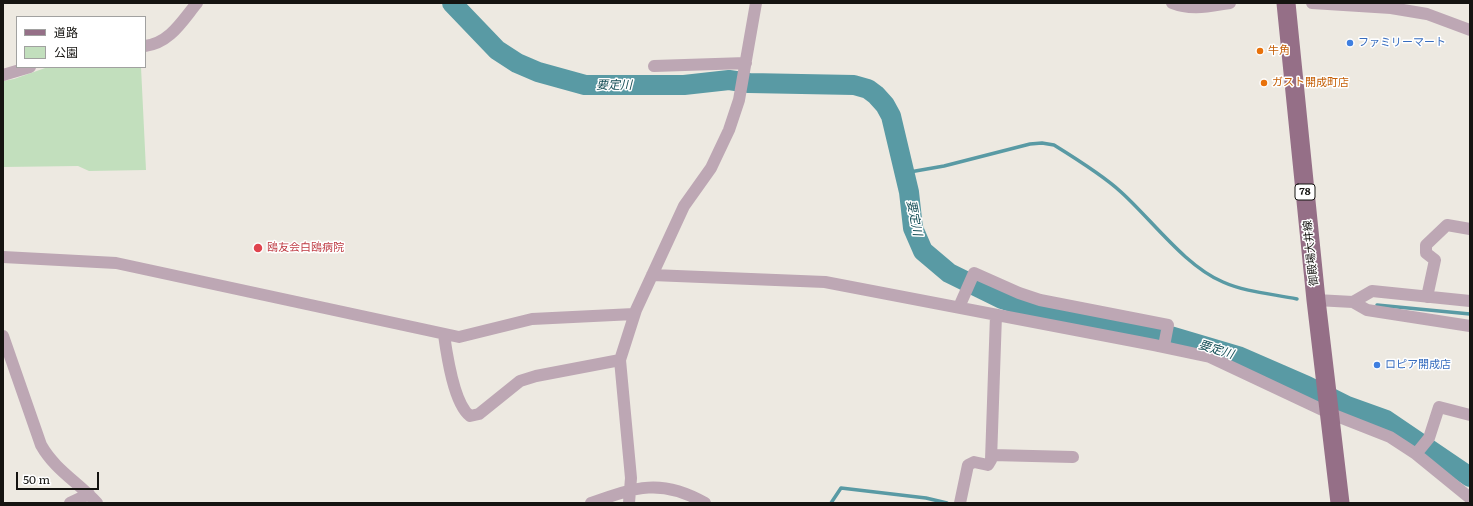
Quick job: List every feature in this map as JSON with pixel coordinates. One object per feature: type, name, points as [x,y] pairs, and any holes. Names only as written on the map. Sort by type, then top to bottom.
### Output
[{"type":"main road","name":"御殿場大井線","points":[[1286,3],[1316,300],[1340,503]]},
{"type":"street","points":[[146,46],[154,45],[164,40],[173,32],[197,3]]},
{"type":"street","points":[[629,503],[631,490],[620,360],[634,314],[684,206],[711,168],[729,130],[740,100],[756,3]]},
{"type":"street","points":[[1172,3],[1195,8],[1230,3]]},
{"type":"street","points":[[1312,3],[1392,8],[1427,14],[1470,30]]},
{"type":"street","points":[[654,66],[745,68]]},
{"type":"street","points":[[3,75],[27,68]]},
{"type":"street","points":[[1427,296],[1435,260],[1426,254],[1426,245],[1447,225],[1470,229]]},
{"type":"street","points":[[3,257],[116,263],[444,335],[459,337],[532,319],[634,314]]},
{"type":"street","points":[[959,307],[974,273],[1040,300],[1168,325],[1164,345]]},
{"type":"street","points":[[652,275],[825,282],[996,315],[1164,345],[1210,357],[1329,411],[1383,433],[1418,452],[1470,498]]},
{"type":"street","points":[[1353,302],[1372,291],[1470,302]]},
{"type":"street","points":[[1316,300],[1353,302],[1367,310],[1470,326]]},
{"type":"street","points":[[960,503],[968,465],[974,462],[988,465],[991,462],[996,315]]},
{"type":"street","points":[[444,335],[450,371],[463,411],[470,416],[479,414],[520,381],[536,376],[620,360]]},
{"type":"street","points":[[3,336],[41,445],[54,465],[93,499]]},
{"type":"street","points":[[1418,452],[1429,438],[1439,407],[1470,415]]},
{"type":"street","points":[[992,455],[1073,457]]},
{"type":"street","points":[[591,503],[631,490],[653,487],[672,488],[683,491],[705,503]]},
{"type":"street","points":[[70,503],[93,499]]},
{"type":"green space","points":[[45,68],[141,68],[146,170],[89,171],[78,166],[3,167],[3,81],[14,79]]},
{"type":"waterway","name":"要定川","points":[[452,3],[497,50],[517,63],[538,72],[585,85],[684,85],[729,80],[749,83],[854,85],[868,89],[885,105],[891,116],[909,192],[913,228],[923,251],[949,273],[1002,299],[1027,307],[1157,332],[1238,356],[1307,386],[1347,406],[1386,420],[1470,477]]},
{"type":"waterway","points":[[904,173],[944,166],[1030,144],[1042,143],[1054,145],[1089,167],[1114,186],[1133,203],[1169,242],[1209,275],[1240,288],[1297,299]]},
{"type":"waterway","points":[[1377,305],[1470,314]]},
{"type":"waterway","points":[[831,503],[841,488],[926,498],[947,503]]},
{"type":"place","name":"ファミリーマート","points":[[1350,43]]},
{"type":"place","name":"牛角","points":[[1260,51]]},
{"type":"place","name":"ガスト開成町店","points":[[1264,83]]},
{"type":"place","name":"鴎友会白鴎病院","points":[[258,248]]},
{"type":"place","name":"ロピア開成店","points":[[1377,365]]}]
